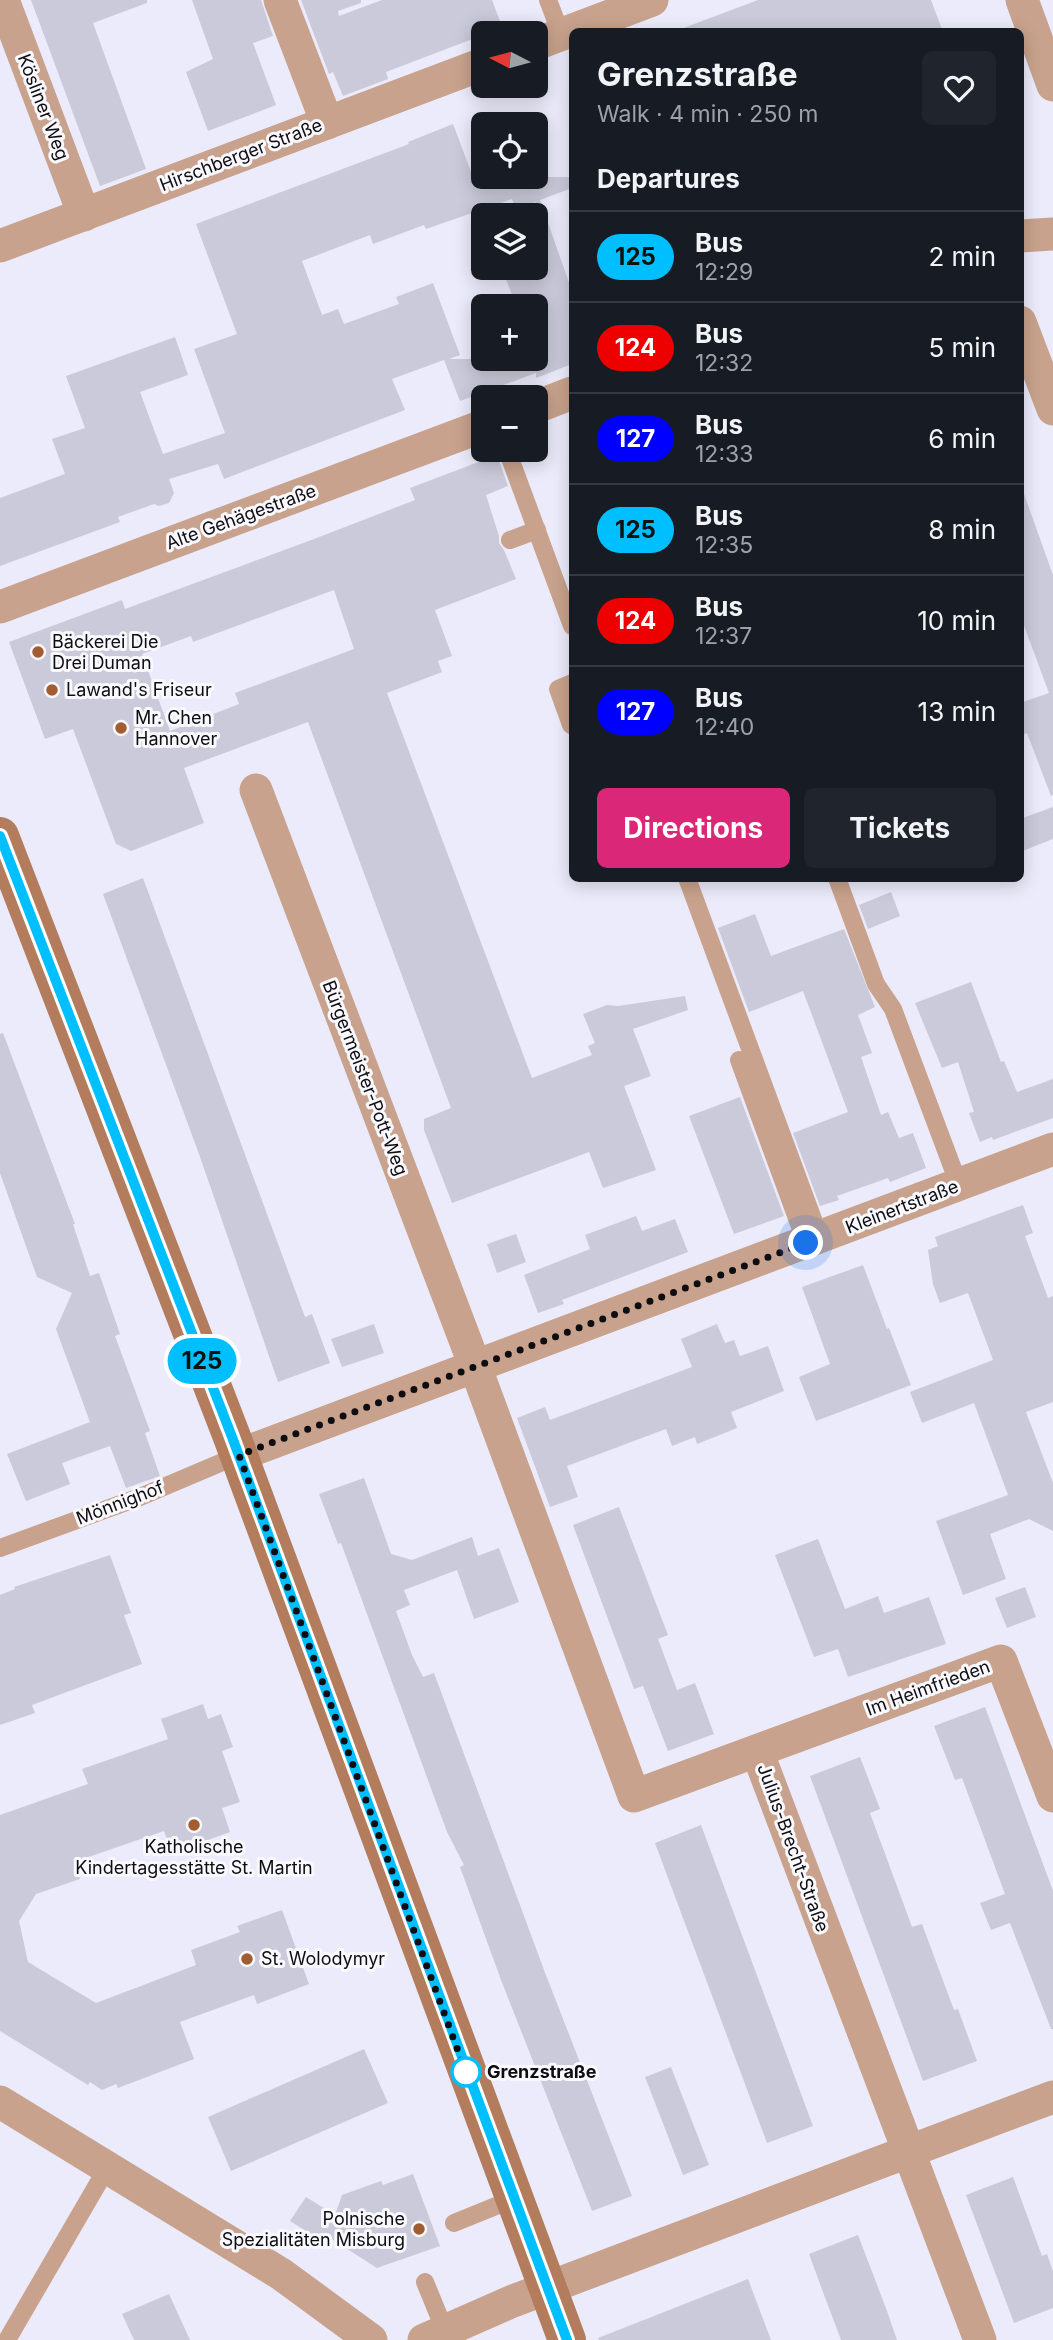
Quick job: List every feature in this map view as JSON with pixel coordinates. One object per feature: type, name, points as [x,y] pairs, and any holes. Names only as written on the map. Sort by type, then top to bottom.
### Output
[{"type":"main road","points":[[0,836],[239,1455],[567,2340]]},
{"type":"street","name":"Kösliner Weg","points":[[3,0],[84,215]]},
{"type":"street","points":[[280,0],[327,122]]},
{"type":"street","points":[[577,28],[652,0]]},
{"type":"street","points":[[1022,0],[1053,85]]},
{"type":"street","points":[[548,39],[569,31]]},
{"type":"street","name":"Hirschberger Straße","points":[[0,246],[471,68]]},
{"type":"street","points":[[1024,236],[1053,234]]},
{"type":"street","points":[[1024,332],[1053,408]]},
{"type":"street","points":[[548,402],[569,394]]},
{"type":"street","name":"Alte Gehägestraße","points":[[0,607],[471,430]]},
{"type":"street","name":"Bürgermeister-Pott-Weg","points":[[256,790],[475,1366]]},
{"type":"street","name":"Kleinertstraße","points":[[239,1455],[1053,1149]]},
{"type":"street","name":"Julius-Brecht-Straße","points":[[475,1366],[634,1797],[757,1751],[979,2340]]},
{"type":"street","name":"Im Heimfrieden","points":[[757,1751],[1001,1661],[1053,1796]]},
{"type":"street","points":[[435,2336],[547,2288],[1053,2097]]},
{"type":"street","points":[[0,2102],[281,2274],[371,2340]]},
{"type":"lane","points":[[548,0],[548,21]]},
{"type":"lane","points":[[512,462],[569,618]]},
{"type":"lane","points":[[510,540],[537,530]]},
{"type":"lane","points":[[569,684],[558,689],[569,719]]},
{"type":"lane","points":[[688,882],[813,1240]]},
{"type":"lane","points":[[838,882],[876,984],[893,1009],[958,1185]]},
{"type":"lane","points":[[738,1060],[813,1240]]},
{"type":"lane","name":"Mönnighof","points":[[0,1548],[140,1497],[239,1455]]},
{"type":"lane","points":[[7,2340],[107,2168]]},
{"type":"lane","points":[[454,2222],[513,2199]]},
{"type":"lane","points":[[425,2283],[435,2336]]},
{"type":"building","points":[[31,0],[147,0],[147,3],[93,23],[146,169],[100,186]]},
{"type":"building","points":[[192,0],[261,0],[273,36],[253,43],[276,105],[208,131],[186,72],[213,59]]},
{"type":"building","points":[[301,0],[361,0],[361,3],[338,11],[339,16],[382,0],[492,0],[500,21],[471,21],[471,40],[386,72],[388,79],[343,96],[333,72],[329,74]]},
{"type":"building","points":[[758,0],[931,0],[942,28],[684,28]]},
{"type":"building","points":[[453,124],[471,172],[471,189],[548,189],[548,177],[569,177],[569,189],[540,200],[541,203],[513,203],[512,199],[501,203],[471,203],[471,213],[426,229],[424,225],[373,244],[370,235],[302,261],[322,315],[338,309],[344,324],[399,304],[396,297],[433,283],[460,355],[449,359],[471,359],[471,371],[548,371],[548,294],[512,294],[506,280],[548,280],[548,223],[569,282],[569,365],[536,378],[536,373],[503,385],[471,385],[471,397],[460,401],[444,360],[392,379],[405,410],[224,479],[218,464],[169,479],[174,493],[169,503],[159,506],[154,504],[118,517],[120,522],[0,566],[0,498],[65,474],[52,439],[85,428],[66,376],[175,337],[188,375],[140,392],[163,454],[225,433],[194,349],[237,334],[196,224],[409,144],[408,142]]},
{"type":"building","points":[[479,462],[499,462],[508,486],[486,495],[499,543],[516,579],[435,610],[452,656],[438,661],[442,672],[387,693],[532,1078],[592,1055],[588,1046],[595,1043],[583,1014],[607,1005],[618,1006],[685,996],[688,1010],[633,1029],[651,1076],[624,1086],[656,1170],[603,1188],[589,1152],[452,1203],[424,1130],[424,1119],[451,1108],[308,722],[184,768],[204,823],[131,851],[116,844],[73,729],[45,739],[9,642],[122,600],[125,609],[415,500],[410,488]],"holes":[[[334,590],[354,649],[235,693],[239,704],[170,731],[142,654],[191,636],[193,642]]]},
{"type":"building","points":[[1024,494],[1053,575],[1051,796],[1027,733],[1024,734],[1024,702],[1049,693],[1024,626]]},
{"type":"building","points":[[1053,807],[1053,839],[1024,850],[1024,818]]},
{"type":"building","points":[[143,878],[305,1317],[312,1314],[330,1363],[278,1382],[199,1154],[103,894]]},
{"type":"building","points":[[891,892],[900,916],[868,929],[859,905]]},
{"type":"building","points":[[755,914],[771,956],[844,929],[875,1007],[858,1015],[872,1053],[861,1057],[881,1115],[888,1112],[899,1138],[913,1133],[926,1168],[890,1182],[888,1178],[837,1196],[839,1200],[820,1206],[793,1133],[848,1112],[803,991],[749,1012],[718,928]]},
{"type":"building","points":[[971,982],[1001,1062],[1004,1061],[1017,1092],[1053,1079],[1053,1118],[993,1140],[992,1137],[980,1142],[969,1113],[974,1112],[958,1062],[942,1068],[915,1003]]},
{"type":"building","points":[[3,1033],[75,1224],[90,1276],[99,1273],[120,1334],[115,1336],[150,1431],[145,1433],[160,1476],[126,1488],[110,1446],[62,1463],[70,1484],[26,1501],[7,1454],[90,1422],[56,1329],[72,1293],[37,1277],[0,1173],[0,1034]]},
{"type":"building","points":[[740,1097],[784,1216],[734,1234],[689,1116]]},
{"type":"building","points":[[1023,1205],[1033,1233],[1025,1236],[1048,1298],[1053,1296],[1053,1402],[1026,1412],[1053,1483],[1053,1531],[1029,1519],[990,1534],[1006,1579],[963,1595],[936,1521],[1008,1495],[974,1403],[922,1423],[910,1392],[993,1360],[968,1293],[940,1303],[933,1284],[928,1250],[938,1246],[935,1237]]},
{"type":"building","points":[[636,1216],[642,1231],[675,1219],[688,1252],[562,1300],[564,1304],[538,1313],[524,1275],[590,1249],[585,1235]]},
{"type":"building","points":[[516,1234],[526,1262],[497,1273],[487,1244]]},
{"type":"building","points":[[863,1265],[911,1385],[816,1421],[799,1377],[830,1364],[802,1287]]},
{"type":"building","points":[[374,1324],[384,1353],[342,1367],[331,1339]]},
{"type":"building","points":[[717,1324],[725,1343],[734,1340],[740,1356],[768,1346],[784,1391],[731,1412],[737,1428],[697,1444],[695,1437],[672,1446],[666,1429],[567,1466],[578,1497],[550,1507],[517,1418],[545,1407],[550,1420],[692,1367],[681,1339]]},
{"type":"building","points":[[364,1478],[391,1554],[412,1560],[472,1537],[478,1556],[499,1548],[519,1602],[474,1619],[457,1570],[404,1590],[410,1605],[396,1611],[423,1677],[434,1673],[544,1970],[632,2196],[592,2211],[501,1980],[460,1867],[464,1865],[447,1832],[341,1543],[338,1544],[319,1494]]},
{"type":"building","points":[[619,1507],[668,1635],[658,1639],[677,1690],[695,1683],[714,1734],[668,1751],[643,1686],[634,1689],[573,1525]]},
{"type":"building","points":[[818,1539],[845,1609],[878,1596],[884,1613],[929,1597],[946,1644],[848,1677],[838,1649],[814,1657],[775,1555]]},
{"type":"building","points":[[110,1555],[131,1613],[124,1615],[142,1664],[32,1705],[35,1713],[0,1725],[0,1595],[15,1589],[14,1587]]},
{"type":"building","points":[[1025,1587],[1036,1617],[1007,1628],[995,1598]]},
{"type":"building","points":[[203,1704],[208,1719],[221,1714],[233,1747],[222,1751],[240,1802],[222,1808],[230,1832],[172,1853],[164,1831],[74,1862],[80,1879],[36,1894],[19,1921],[28,1962],[96,2003],[196,1965],[191,1950],[240,1932],[237,1926],[282,1910],[309,1984],[257,2004],[254,1995],[180,2022],[194,2059],[118,2088],[116,2084],[102,2090],[90,2082],[88,2085],[0,2031],[0,1815],[88,1784],[82,1769],[168,1739],[161,1719]]},
{"type":"building","points":[[985,1707],[1053,1891],[1053,2029],[1010,1923],[991,1930],[980,1903],[1005,1894],[962,1778],[955,1780],[934,1726]]},
{"type":"building","points":[[860,1757],[880,1809],[870,1813],[912,1927],[922,1924],[954,2010],[958,2009],[977,2061],[923,2081],[810,1776]]},
{"type":"building","points":[[701,1825],[813,2126],[767,2143],[655,1843]]},
{"type":"building","points":[[364,2049],[388,2103],[231,2171],[208,2117]]},
{"type":"building","points":[[671,2067],[709,2165],[683,2175],[645,2077]]},
{"type":"building","points":[[413,2174],[440,2246],[377,2268],[330,2238],[327,2244],[290,2221],[306,2197],[335,2215],[342,2195],[381,2181],[383,2185]]},
{"type":"building","points":[[1013,2177],[1042,2256],[1047,2254],[1053,2271],[1053,2308],[1014,2323],[966,2195]]},
{"type":"building","points":[[858,2235],[897,2340],[841,2340],[823,2292],[809,2254]]},
{"type":"building","points":[[748,2279],[771,2340],[598,2338]]},
{"type":"building","points":[[169,2294],[190,2340],[134,2340],[122,2314]]},
{"type":"bus line","name":"125","points":[[0,836],[232,1437],[430,1978],[567,2340]]},
{"type":"place","name":"Bäckerei Die Drei Duman","points":[[38,652]]},
{"type":"place","name":"Lawand's Friseur","points":[[52,690]]},
{"type":"place","name":"Mr. Chen Hannover","points":[[121,728]]},
{"type":"place","name":"Katholische Kindertagesstätte St. Martin","points":[[194,1825]]},
{"type":"place","name":"St. Wolodymyr","points":[[247,1959]]},
{"type":"place","name":"Grenzstraße","points":[[466,2072]]},
{"type":"place","name":"Polnische Spezialitäten Misburg","points":[[419,2229]]},
{"type":"route","points":[[466,2072],[468,2078],[239,1455],[806,1243]]}]
